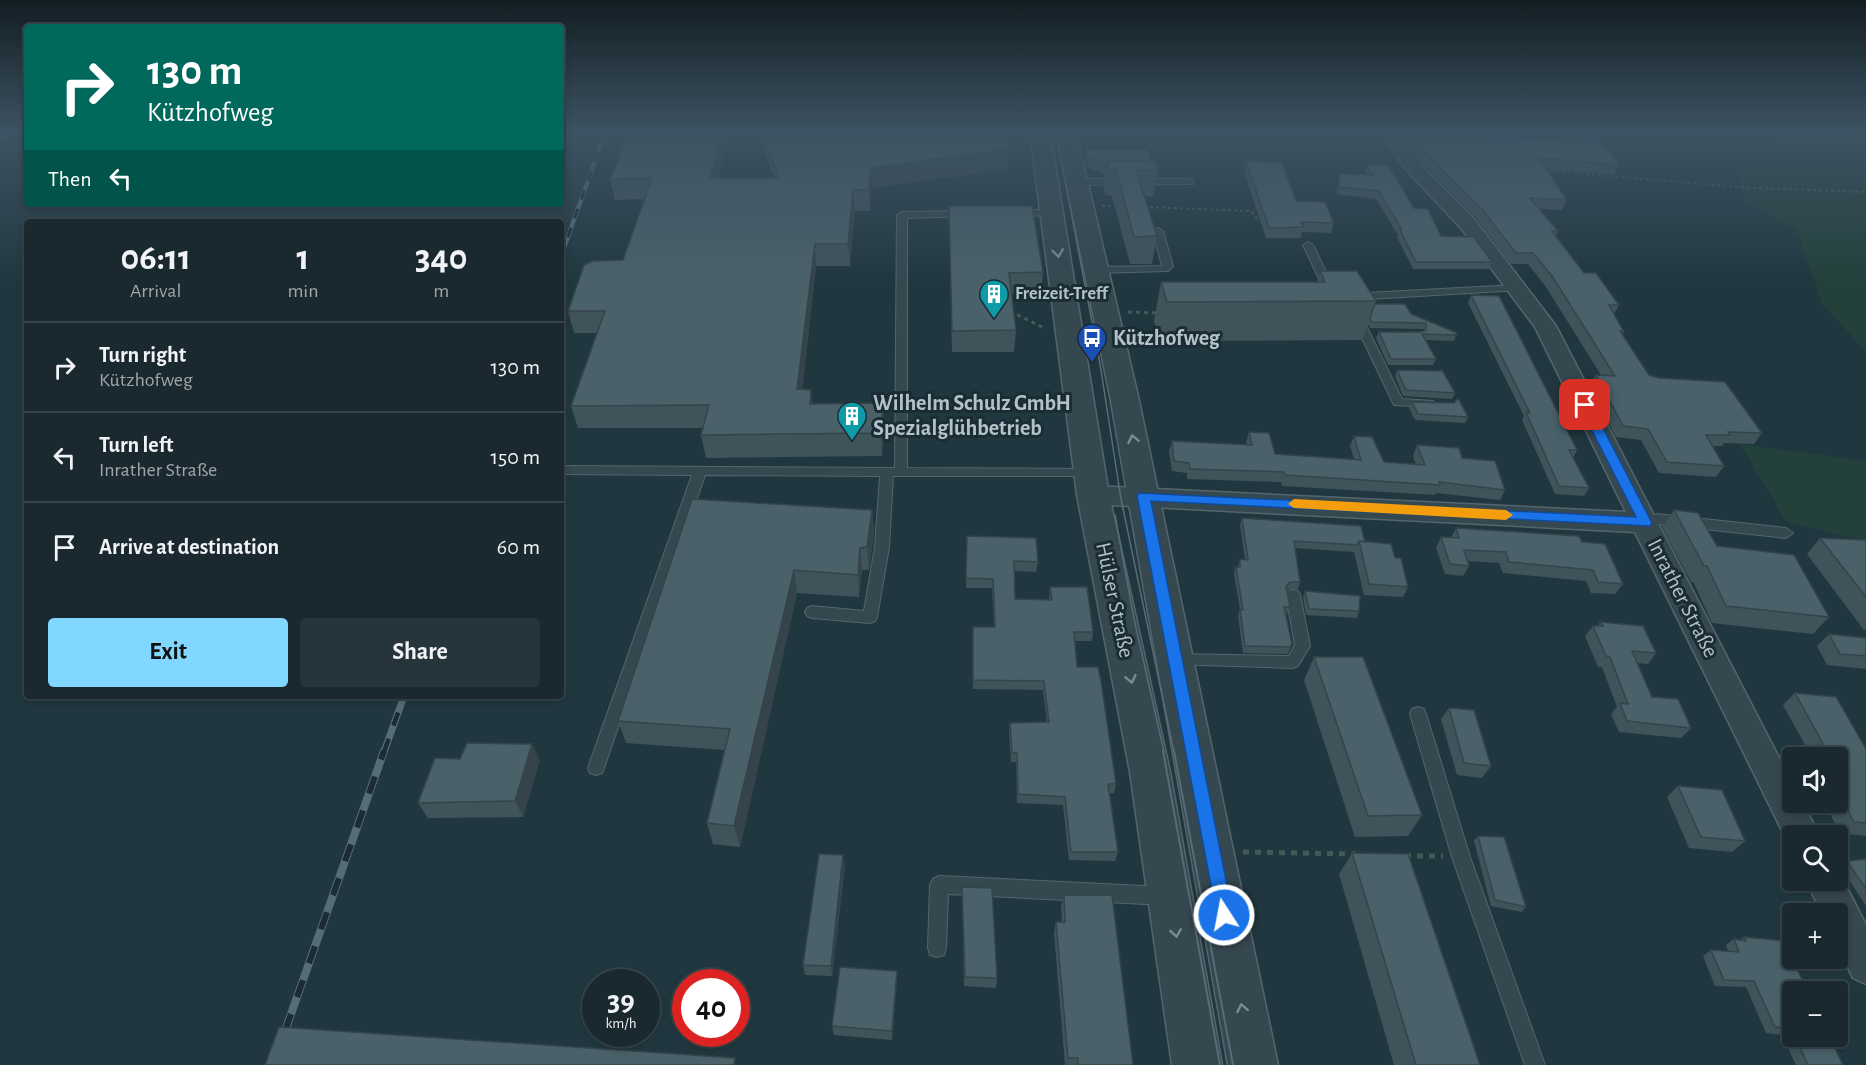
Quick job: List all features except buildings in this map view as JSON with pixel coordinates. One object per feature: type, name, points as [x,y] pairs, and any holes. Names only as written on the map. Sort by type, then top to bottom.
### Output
[{"type":"street","name":"Hülser Straße","points":[[1062,183],[1095,270],[1124,396],[1253,1065]]},
{"type":"street","points":[[1069,183],[1070,200]]},
{"type":"street","name":"Inrather Straße","points":[[1428,183],[1468,224],[1545,326],[1797,825]]},
{"type":"street","name":"Hülser Straße","points":[[1070,200],[1069,338],[1092,484],[1150,772],[1197,1065]]},
{"type":"street","points":[[1092,484],[1144,496],[1646,523]]},
{"type":"street","points":[[1829,891],[1866,965]]},
{"type":"lane","points":[[1007,213],[1070,200],[1185,183]]},
{"type":"lane","points":[[812,612],[870,617],[894,473],[902,215],[984,214]]},
{"type":"lane","points":[[1095,270],[1164,270],[1168,266],[1158,231]]},
{"type":"lane","points":[[1308,245],[1333,298]]},
{"type":"lane","points":[[1437,404],[1398,402],[1388,370],[1371,333],[1348,303],[1367,296],[1516,288]]},
{"type":"lane","points":[[564,471],[700,470],[894,473],[1092,484]]},
{"type":"lane","points":[[596,768],[700,470]]},
{"type":"lane","points":[[1646,523],[1657,519],[1786,533]]},
{"type":"lane","points":[[1176,660],[1293,662],[1303,646],[1293,595]]},
{"type":"lane","points":[[1418,714],[1461,857],[1535,1065]]},
{"type":"lane","points":[[937,948],[939,885],[1170,896]]},
{"type":"path","points":[[1690,183],[1754,188],[1866,192]]},
{"type":"path","points":[[1070,200],[1126,206]]},
{"type":"path","points":[[1138,207],[1251,211],[1258,220],[1269,220]]},
{"type":"path","points":[[1002,307],[1045,328]]},
{"type":"path","points":[[1104,311],[1161,313]]},
{"type":"path","points":[[1212,851],[1366,855]]},
{"type":"path","points":[[1402,855],[1461,857]]},
{"type":"green space","points":[[1741,183],[1866,183],[1866,352],[1822,303],[1796,229],[1742,200]]},
{"type":"green space","points":[[1740,444],[1866,461],[1866,541],[1786,521]]},
{"type":"tram line","points":[[1065,183],[1100,364],[1121,499],[1174,752]]},
{"type":"tram line","points":[[1115,515],[1134,619],[1164,752]]},
{"type":"tram line","points":[[1163,751],[1220,1065]]},
{"type":"tram line","points":[[1174,751],[1233,1065]]},
{"type":"railway","points":[[564,248],[587,183]]},
{"type":"railway","points":[[384,752],[403,699]]},
{"type":"railway","points":[[273,1065],[384,751]]},
{"type":"slow traffic","points":[[1294,504],[1506,515]]},
{"type":"place","name":"Freizeit-Treff","points":[[994,320]]},
{"type":"place","name":"Kützhofweg","points":[[1092,364]]},
{"type":"place","name":"Wilhelm Schulz GmbH Spezialglühbetrieb","points":[[852,442]]},
{"type":"route","points":[[1224,915],[1144,496],[1646,523],[1585,405]]}]
